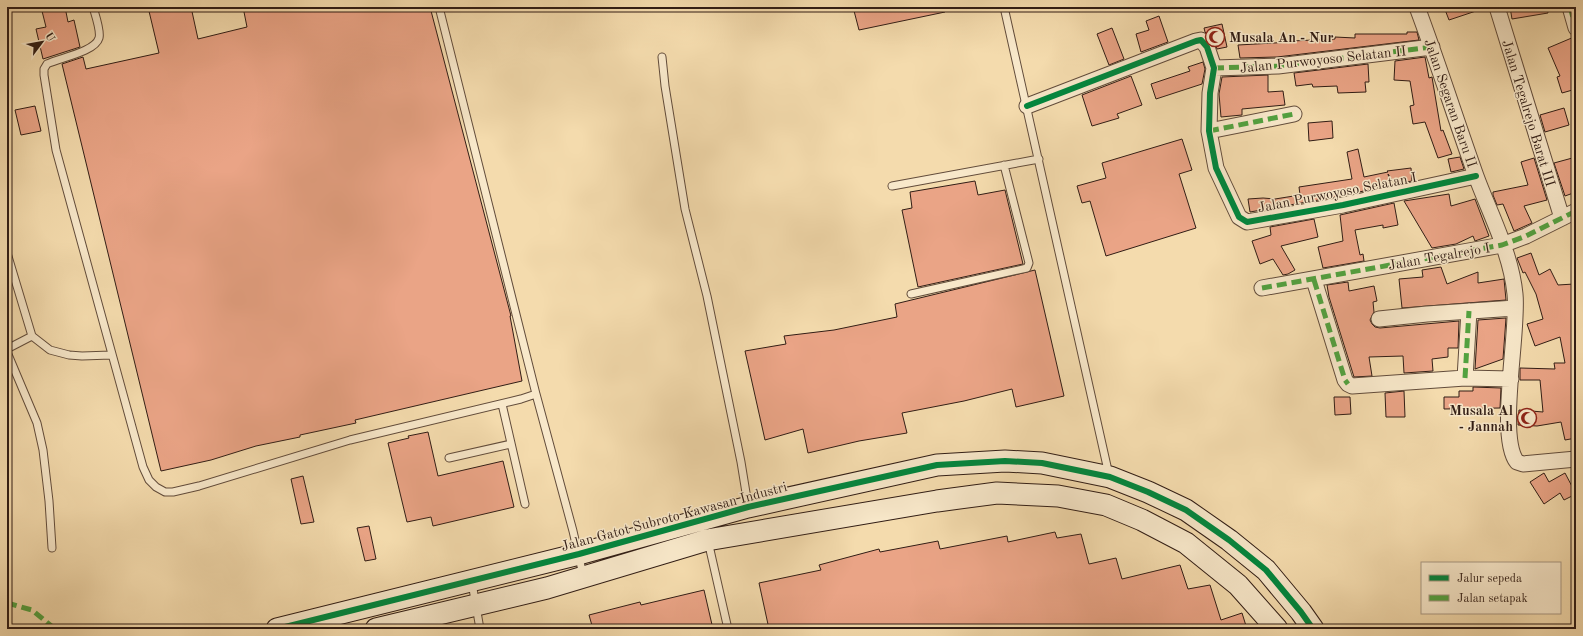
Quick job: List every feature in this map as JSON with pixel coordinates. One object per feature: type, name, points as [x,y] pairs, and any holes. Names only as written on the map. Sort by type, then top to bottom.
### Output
[{"type":"street","name":"Jalan Segaran Baru II","points":[[1417,7],[1476,176],[1502,245]]},
{"type":"street","name":"Jalan Tegalrejo Barat III","points":[[1497,7],[1562,218]]},
{"type":"street","points":[[1570,7],[1576,28]]},
{"type":"street","name":"Jalan Purwoyoso Selatan I","points":[[1027,106],[1201,40],[1207,47],[1214,68],[1210,93],[1209,131],[1216,168],[1239,217],[1247,222],[1343,205],[1476,176]]},
{"type":"street","name":"Jalan Purwoyoso Selatan II","points":[[1214,68],[1278,66],[1432,47]]},
{"type":"street","points":[[1209,131],[1294,114]]},
{"type":"street","points":[[1502,245],[1526,236],[1576,211]]},
{"type":"street","name":"Jalan Tegalrejo I","points":[[1262,288],[1314,280],[1357,270],[1502,245],[1513,279],[1515,295],[1514,352],[1508,425],[1512,454],[1517,462],[1523,464],[1576,458]]},
{"type":"street","points":[[1314,280],[1338,358],[1348,384],[1352,386],[1466,378],[1511,379]]},
{"type":"street","points":[[1379,319],[1515,308]]},
{"type":"street","points":[[1466,378],[1469,311]]},
{"type":"street","name":"Jalan Gatot Subroto Kawasan Industri","points":[[376,629],[476,606],[584,578],[705,530],[748,507],[937,465],[1005,460],[1042,463],[1110,477],[1148,492],[1186,510],[1229,540],[1266,570],[1301,612],[1313,629]]},
{"type":"street","name":"Jalan Gatot Subroto Kawasan Industri","points":[[277,629],[579,554],[705,530],[997,493],[1058,496],[1106,505],[1142,520],[1186,543],[1238,585],[1277,629]]},
{"type":"lane","points":[[93,7],[99,35],[97,41],[94,45],[83,51],[47,64],[44,69],[44,75],[56,150],[111,355],[143,467],[149,480],[165,492],[173,492],[198,486],[350,440],[502,404],[536,394]]},
{"type":"lane","points":[[439,7],[536,394],[579,554],[584,578]]},
{"type":"lane","points":[[1004,7],[1110,477]]},
{"type":"lane","points":[[662,57],[665,86],[685,209],[707,296],[741,462],[748,507]]},
{"type":"lane","points":[[892,186],[1039,159]]},
{"type":"lane","points":[[911,294],[1027,268],[1029,263],[1004,165]]},
{"type":"lane","points":[[7,253],[32,336],[50,350],[69,355],[111,355]]},
{"type":"lane","points":[[32,336],[7,351],[37,423],[43,450],[49,501],[52,548]]},
{"type":"lane","points":[[502,404],[525,504]]},
{"type":"lane","points":[[449,458],[511,444]]},
{"type":"lane","points":[[705,530],[728,629]]},
{"type":"lane","points":[[472,580],[480,629]]},
{"type":"building","points":[[41,7],[65,7],[68,22],[74,20],[80,47],[43,59],[36,29],[46,27]]},
{"type":"building","points":[[148,7],[191,7],[198,39],[247,27],[243,7],[430,7],[511,316],[522,381],[355,420],[356,423],[300,435],[300,437],[256,446],[211,460],[161,471],[62,64],[83,57],[86,69],[159,53]]},
{"type":"building","points":[[853,7],[944,7],[945,12],[859,30]]},
{"type":"building","points":[[1444,7],[1481,7],[1482,9],[1449,20]]},
{"type":"building","points":[[1510,7],[1547,7],[1548,13],[1512,19]]},
{"type":"building","points":[[1159,16],[1168,42],[1141,52],[1136,34],[1149,30],[1146,21]]},
{"type":"building","name":"Musala An - Nur","points":[[1222,24],[1227,47],[1217,49],[1214,41],[1205,32],[1204,28]]},
{"type":"building","points":[[1112,28],[1124,59],[1109,65],[1097,34]]},
{"type":"building","points":[[1407,32],[1417,32],[1419,40],[1277,57],[1240,58],[1238,45],[1335,39],[1335,37],[1355,38],[1355,34],[1407,34]]},
{"type":"building","points":[[1576,37],[1576,89],[1562,93],[1557,77],[1560,76],[1548,48]]},
{"type":"building","points":[[1425,57],[1429,78],[1432,77],[1441,131],[1443,130],[1452,154],[1438,158],[1425,122],[1413,124],[1410,106],[1414,105],[1410,81],[1394,80],[1395,61]]},
{"type":"building","points":[[1203,62],[1205,69],[1202,84],[1156,99],[1151,84],[1190,71],[1188,67]]},
{"type":"building","points":[[1368,64],[1369,82],[1365,82],[1366,92],[1338,93],[1337,86],[1313,87],[1312,84],[1296,86],[1294,73]]},
{"type":"building","points":[[1268,75],[1268,92],[1283,91],[1285,105],[1242,109],[1242,115],[1221,117],[1219,94],[1222,77]]},
{"type":"building","points":[[1131,76],[1142,105],[1117,114],[1119,118],[1092,126],[1082,95]]},
{"type":"building","points":[[35,106],[41,131],[21,135],[15,110]]},
{"type":"building","points":[[1564,108],[1569,125],[1545,132],[1540,115]]},
{"type":"building","points":[[1332,121],[1333,138],[1309,141],[1308,123]]},
{"type":"building","points":[[1182,139],[1192,170],[1179,174],[1196,228],[1106,256],[1090,201],[1082,203],[1077,186],[1106,178],[1102,163]]},
{"type":"building","points":[[1358,149],[1364,177],[1388,172],[1387,171],[1411,168],[1412,181],[1395,184],[1388,174],[1391,185],[1341,196],[1250,212],[1248,199],[1275,199],[1300,195],[1299,187],[1352,179],[1347,152]]},
{"type":"building","points":[[1460,157],[1464,169],[1451,172],[1448,159]]},
{"type":"building","points":[[1576,157],[1576,192],[1565,196],[1554,163]]},
{"type":"building","points":[[1534,158],[1547,200],[1524,206],[1532,223],[1514,231],[1503,204],[1497,205],[1493,192],[1528,185],[1521,162]]},
{"type":"building","points":[[975,181],[978,195],[1005,190],[1023,264],[918,287],[902,210],[912,208],[910,192]]},
{"type":"building","points":[[1449,194],[1451,206],[1475,199],[1489,236],[1475,241],[1473,236],[1456,244],[1432,248],[1404,201]]},
{"type":"building","points":[[1394,203],[1398,225],[1383,228],[1383,225],[1355,230],[1360,255],[1363,254],[1364,261],[1323,268],[1318,247],[1343,241],[1340,215]]},
{"type":"building","points":[[1314,219],[1318,237],[1281,246],[1295,270],[1283,275],[1273,259],[1260,264],[1252,241],[1271,235],[1270,227]]},
{"type":"building","points":[[1531,253],[1539,275],[1550,269],[1558,285],[1574,284],[1576,308],[1572,308],[1574,331],[1576,331],[1576,438],[1565,440],[1561,422],[1537,426],[1518,425],[1519,410],[1543,412],[1540,380],[1520,380],[1520,368],[1555,369],[1554,363],[1565,363],[1560,337],[1535,346],[1527,324],[1543,319],[1536,294],[1525,272],[1523,273],[1517,258]]},
{"type":"building","points":[[1441,267],[1447,284],[1478,272],[1478,283],[1504,279],[1506,300],[1402,308],[1399,279],[1423,277],[1422,270]]},
{"type":"building","points":[[1035,270],[1064,396],[1016,407],[1012,389],[964,401],[902,413],[907,433],[859,441],[808,453],[803,429],[765,440],[745,351],[786,344],[784,336],[834,330],[897,317],[895,304]]},
{"type":"building","points":[[1348,282],[1349,291],[1374,286],[1377,301],[1373,302],[1374,312],[1370,320],[1375,327],[1380,328],[1459,321],[1458,348],[1448,348],[1448,357],[1432,359],[1433,371],[1404,373],[1403,356],[1369,357],[1372,376],[1354,377],[1329,297],[1327,285]]},
{"type":"building","points":[[1506,318],[1503,359],[1475,369],[1478,320]]},
{"type":"building","points":[[1473,387],[1501,388],[1500,408],[1444,409],[1444,397],[1459,397],[1459,391],[1473,391]]},
{"type":"building","points":[[1404,391],[1405,417],[1386,417],[1385,393]]},
{"type":"building","points":[[1334,397],[1350,397],[1351,414],[1335,415]]},
{"type":"building","points":[[428,432],[438,476],[503,461],[514,507],[433,526],[431,517],[407,522],[388,443],[409,438],[408,436]]},
{"type":"building","points":[[1544,473],[1549,482],[1565,473],[1576,494],[1564,500],[1560,493],[1544,504],[1530,482]]},
{"type":"building","points":[[303,476],[314,522],[301,524],[291,479]]},
{"type":"building","points":[[369,526],[376,559],[365,561],[357,528]]},
{"type":"building","points":[[1055,532],[1057,538],[1081,534],[1089,564],[1116,558],[1122,579],[1180,565],[1188,589],[1210,585],[1221,620],[1242,613],[1247,629],[769,629],[759,583],[821,570],[819,565],[879,549],[880,552],[938,541],[940,549],[1007,536],[1008,542]]},
{"type":"building","points":[[704,590],[713,629],[593,629],[589,615],[640,602],[641,605]]},
{"type":"marked path","points":[[1570,7],[1576,28]]},
{"type":"marked path","points":[[1214,68],[1278,66],[1432,47]]},
{"type":"marked path","points":[[1209,131],[1294,114]]},
{"type":"marked path","points":[[1262,288],[1502,245],[1526,236],[1576,211]]},
{"type":"marked path","points":[[1314,280],[1345,380],[1348,384]]},
{"type":"marked path","points":[[1465,378],[1469,311]]},
{"type":"marked path","points":[[7,603],[32,610],[55,629]]},
{"type":"cycle path","points":[[1027,106],[1201,40],[1207,47],[1214,68],[1210,93],[1209,131],[1216,168],[1239,217],[1247,222],[1343,205],[1476,176]]},
{"type":"cycle path","points":[[277,629],[579,554],[748,507],[937,465],[1005,461],[1042,463],[1110,477],[1148,492],[1186,510],[1229,540],[1266,570],[1301,612],[1313,629]]},
{"type":"place","name":"Musala An - Nur","points":[[1215,37]]},
{"type":"place","name":"Musala Al - Jannah","points":[[1527,418]]}]
